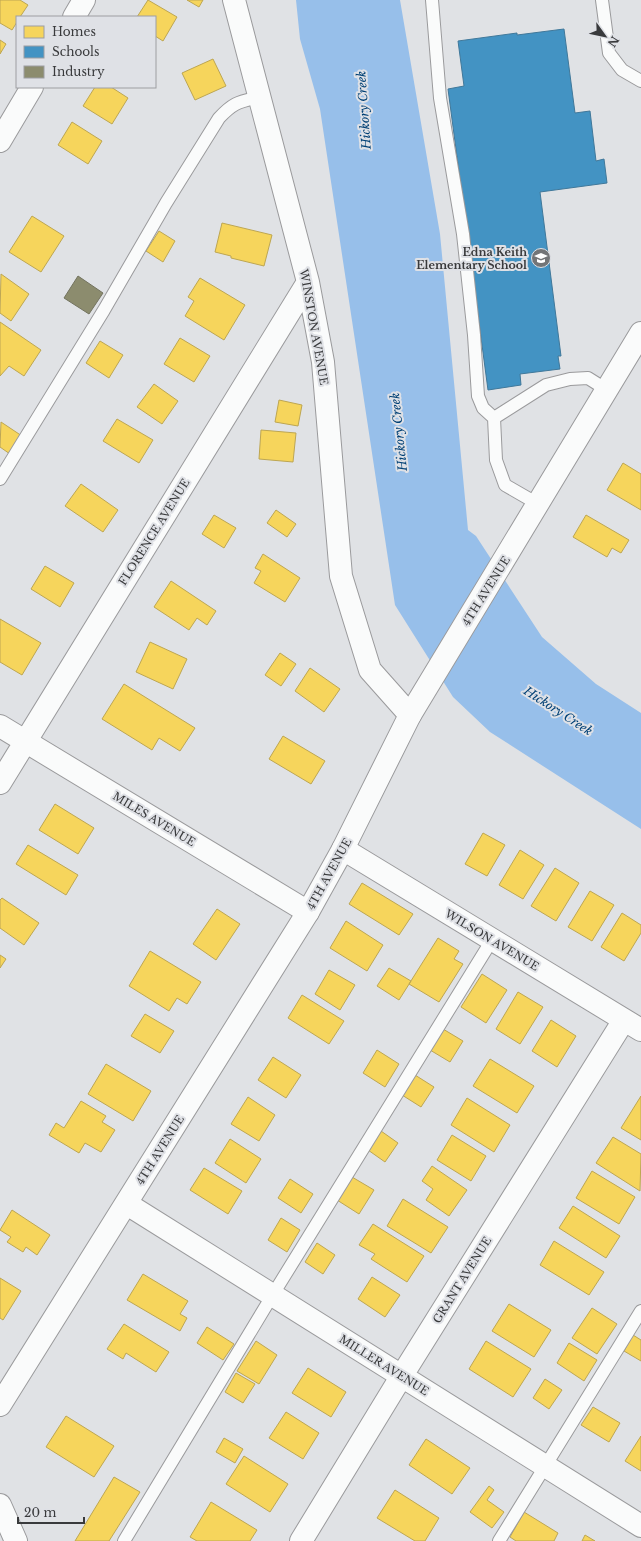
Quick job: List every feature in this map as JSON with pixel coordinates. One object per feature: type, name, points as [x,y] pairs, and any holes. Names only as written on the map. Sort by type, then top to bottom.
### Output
[{"type":"street","points":[[75,16],[84,0]]},
{"type":"street","name":"WINSTON AVENUE","points":[[234,0],[308,282],[323,362],[341,576],[370,670],[410,715]]},
{"type":"street","points":[[0,141],[31,88]]},
{"type":"street","name":"FLORENCE AVENUE","points":[[0,783],[308,282]]},
{"type":"street","name":"4TH AVENUE","points":[[0,1405],[308,912],[343,848],[410,715],[641,333]]},
{"type":"street","name":"MILES AVENUE","points":[[0,726],[308,912]]},
{"type":"street","name":"WILSON AVENUE","points":[[343,848],[633,1025]]},
{"type":"street","name":"GRANT AVENUE","points":[[301,1541],[401,1377],[633,1025]]},
{"type":"street","name":"MILLER AVENUE","points":[[126,1204],[641,1526]]},
{"type":"street","points":[[0,1505],[16,1541]]},
{"type":"lane","points":[[432,0],[440,98],[462,234],[474,335],[478,396],[484,408],[494,418],[496,460],[505,485],[538,504]]},
{"type":"lane","points":[[602,0],[609,53],[622,70],[641,81]]},
{"type":"lane","points":[[0,479],[104,310],[166,203],[220,118],[237,102],[260,97]]},
{"type":"lane","points":[[494,418],[546,385],[570,379],[588,378],[606,390]]},
{"type":"lane","points":[[124,1541],[272,1296],[492,940]]},
{"type":"lane","points":[[499,1541],[641,1311]]},
{"type":"water","name":"Hickory Creek","points":[[296,0],[400,0],[440,234],[468,530],[476,536],[542,637],[596,684],[641,713],[641,829],[490,732],[453,697],[395,605],[320,109],[300,39]]},
{"type":"building: Homes","points":[[0,0],[20,0],[28,5],[21,16],[16,16],[16,24],[12,30],[0,23]]},
{"type":"building: Homes","points":[[148,0],[177,17],[163,41],[156,37],[156,16],[138,16]]},
{"type":"building: Homes","points":[[187,0],[203,0],[199,7]]},
{"type":"building: Homes","points":[[0,40],[6,44],[0,54]]},
{"type":"building: Homes","points":[[213,59],[226,86],[195,100],[182,73]]},
{"type":"building: Homes","points":[[94,88],[113,88],[128,98],[112,124],[83,106]]},
{"type":"building: Homes","points":[[72,122],[102,141],[88,164],[58,145]]},
{"type":"building: Homes","points":[[32,216],[64,236],[41,272],[9,252]]},
{"type":"building: Homes","points":[[222,223],[272,235],[264,266],[231,258],[231,256],[215,252]]},
{"type":"building: Homes","points":[[159,231],[175,241],[163,262],[146,251]]},
{"type":"building: Homes","points":[[1,274],[29,294],[11,321],[0,313]]},
{"type":"building: Homes","points":[[200,278],[245,305],[224,340],[185,316],[194,301],[188,297]]},
{"type":"building: Homes","points":[[0,322],[41,350],[24,376],[9,366],[0,376]]},
{"type":"building: Homes","points":[[180,338],[210,356],[194,382],[164,364]]},
{"type":"building: Homes","points":[[100,341],[123,355],[109,378],[86,363]]},
{"type":"building: Homes","points":[[154,384],[178,401],[162,424],[137,407]]},
{"type":"building: Homes","points":[[279,400],[302,405],[298,426],[275,422]]},
{"type":"building: Homes","points":[[117,419],[153,440],[139,463],[103,441]]},
{"type":"building: Homes","points":[[1,422],[22,436],[10,454],[0,447]]},
{"type":"building: Homes","points":[[261,430],[296,433],[293,462],[259,459]]},
{"type":"building: Homes","points":[[623,463],[641,474],[641,510],[607,490]]},
{"type":"building: Homes","points":[[81,484],[118,510],[103,532],[65,506]]},
{"type":"building: Homes","points":[[276,510],[296,524],[287,537],[267,523]]},
{"type":"building: Homes","points":[[214,515],[236,528],[224,548],[202,534]]},
{"type":"building: Homes","points":[[586,515],[629,540],[621,553],[612,548],[607,557],[573,537]]},
{"type":"building: Homes","points":[[263,554],[300,578],[285,602],[254,583],[261,571],[255,568]]},
{"type":"building: Homes","points":[[45,566],[74,583],[60,607],[31,589]]},
{"type":"building: Homes","points":[[171,581],[216,611],[207,625],[197,618],[189,630],[154,607]]},
{"type":"building: Homes","points":[[0,619],[41,643],[22,675],[0,662]]},
{"type":"building: Homes","points":[[150,642],[187,659],[173,689],[136,672]]},
{"type":"building: Homes","points":[[280,653],[296,664],[281,686],[265,675]]},
{"type":"building: Homes","points":[[310,668],[340,689],[324,712],[295,691]]},
{"type":"building: Homes","points":[[124,684],[195,728],[180,751],[159,738],[152,750],[102,719]]},
{"type":"building: Homes","points":[[283,736],[325,761],[311,784],[269,759]]},
{"type":"building: Homes","points":[[55,804],[94,828],[78,854],[39,830]]},
{"type":"building: Homes","points":[[483,833],[505,845],[487,876],[465,864]]},
{"type":"building: Homes","points":[[28,845],[78,875],[66,895],[16,864]]},
{"type":"building: Homes","points":[[520,850],[544,865],[523,899],[499,885]]},
{"type":"building: Homes","points":[[555,868],[579,883],[556,921],[531,906]]},
{"type":"building: Homes","points":[[362,883],[413,914],[399,935],[349,904]]},
{"type":"building: Homes","points":[[590,891],[614,905],[592,941],[568,927]]},
{"type":"building: Homes","points":[[2,898],[39,923],[24,945],[0,928],[0,900]]},
{"type":"building: Homes","points":[[217,909],[240,924],[216,960],[193,944]]},
{"type":"building: Homes","points":[[622,913],[641,925],[641,933],[624,961],[601,947]]},
{"type":"building: Homes","points":[[346,921],[383,945],[367,971],[330,948]]},
{"type":"building: Homes","points":[[438,938],[459,951],[454,959],[463,964],[439,1002],[409,984]]},
{"type":"building: Homes","points":[[150,951],[201,982],[187,1004],[177,998],[169,1011],[129,986]]},
{"type":"building: Homes","points":[[0,955],[6,959],[0,968]]},
{"type":"building: Homes","points":[[389,968],[411,981],[399,1000],[377,986]]},
{"type":"building: Homes","points":[[329,970],[355,985],[340,1010],[315,994]]},
{"type":"building: Homes","points":[[482,974],[507,990],[486,1023],[461,1007]]},
{"type":"building: Homes","points":[[518,992],[543,1007],[520,1044],[496,1029]]},
{"type":"building: Homes","points":[[302,995],[344,1021],[329,1044],[288,1018]]},
{"type":"building: Homes","points":[[145,1014],[174,1031],[160,1053],[131,1036]]},
{"type":"building: Homes","points":[[551,1020],[576,1036],[557,1067],[532,1051]]},
{"type":"building: Homes","points":[[443,1029],[463,1041],[450,1062],[430,1050]]},
{"type":"building: Homes","points":[[377,1050],[399,1064],[385,1087],[363,1073]]},
{"type":"building: Homes","points":[[273,1057],[301,1075],[286,1098],[258,1080]]},
{"type":"building: Homes","points":[[490,1059],[534,1086],[517,1113],[473,1086]]},
{"type":"building: Homes","points":[[106,1064],[151,1091],[133,1121],[88,1094]]},
{"type":"building: Homes","points":[[415,1075],[434,1087],[421,1107],[402,1095]]},
{"type":"building: Homes","points":[[641,1096],[641,1140],[621,1128]]},
{"type":"building: Homes","points":[[248,1097],[275,1115],[259,1141],[231,1124]]},
{"type":"building: Homes","points":[[467,1098],[510,1125],[494,1152],[451,1125]]},
{"type":"building: Homes","points":[[81,1101],[106,1116],[102,1122],[115,1130],[101,1152],[85,1143],[79,1153],[49,1135],[56,1123],[64,1128]]},
{"type":"building: Homes","points":[[381,1131],[398,1143],[385,1162],[368,1150]]},
{"type":"building: Homes","points":[[452,1135],[486,1156],[471,1181],[437,1160]]},
{"type":"building: Homes","points":[[613,1137],[641,1154],[640,1191],[596,1163]]},
{"type":"building: Homes","points":[[230,1139],[261,1159],[246,1183],[215,1163]]},
{"type":"building: Homes","points":[[432,1166],[467,1190],[449,1216],[426,1200],[433,1189],[422,1181]]},
{"type":"building: Homes","points":[[204,1168],[242,1191],[228,1214],[190,1190]]},
{"type":"building: Homes","points":[[592,1171],[635,1197],[619,1224],[576,1198]]},
{"type":"building: Homes","points":[[352,1177],[374,1190],[359,1214],[337,1200]]},
{"type":"building: Homes","points":[[290,1179],[313,1194],[301,1213],[278,1198]]},
{"type":"building: Homes","points":[[403,1199],[448,1227],[431,1253],[387,1226]]},
{"type":"building: Homes","points":[[573,1206],[620,1236],[606,1258],[559,1228]]},
{"type":"building: Homes","points":[[12,1210],[50,1235],[37,1255],[26,1247],[23,1252],[7,1242],[11,1237],[0,1230]]},
{"type":"building: Homes","points":[[281,1218],[300,1230],[287,1252],[268,1240]]},
{"type":"building: Homes","points":[[373,1224],[424,1256],[407,1282],[371,1259],[375,1254],[359,1245]]},
{"type":"building: Homes","points":[[554,1241],[604,1272],[589,1295],[540,1265]]},
{"type":"building: Homes","points":[[317,1243],[335,1255],[323,1274],[305,1262]]},
{"type":"building: Homes","points":[[143,1274],[188,1301],[180,1314],[187,1318],[180,1331],[127,1300]]},
{"type":"building: Homes","points":[[372,1277],[400,1295],[385,1317],[358,1299]]},
{"type":"building: Homes","points":[[0,1278],[21,1291],[3,1320],[0,1318]]},
{"type":"building: Homes","points":[[509,1304],[551,1330],[534,1357],[492,1331]]},
{"type":"building: Homes","points":[[592,1308],[617,1324],[597,1354],[572,1338]]},
{"type":"building: Homes","points":[[124,1324],[169,1352],[156,1372],[126,1353],[123,1359],[107,1349]]},
{"type":"building: Homes","points":[[207,1327],[234,1344],[223,1360],[197,1343]]},
{"type":"building: Homes","points":[[633,1335],[641,1340],[641,1361],[624,1351]]},
{"type":"building: Homes","points":[[256,1341],[277,1355],[259,1384],[237,1371]]},
{"type":"building: Homes","points":[[486,1341],[531,1369],[513,1397],[469,1369]]},
{"type":"building: Homes","points":[[569,1343],[597,1360],[584,1381],[557,1363]]},
{"type":"building: Homes","points":[[308,1368],[346,1392],[331,1417],[292,1393]]},
{"type":"building: Homes","points":[[236,1373],[255,1384],[243,1403],[225,1392]]},
{"type":"building: Homes","points":[[545,1379],[562,1390],[549,1409],[533,1398]]},
{"type":"building: Homes","points":[[593,1407],[620,1423],[609,1442],[581,1425]]},
{"type":"building: Homes","points":[[286,1412],[319,1433],[303,1459],[269,1438]]},
{"type":"building: Homes","points":[[66,1416],[114,1446],[94,1477],[46,1447]]},
{"type":"building: Homes","points":[[641,1436],[641,1471],[625,1461]]},
{"type":"building: Homes","points":[[224,1438],[243,1449],[235,1463],[216,1452]]},
{"type":"building: Homes","points":[[426,1439],[470,1468],[452,1494],[409,1465]]},
{"type":"building: Homes","points":[[244,1456],[288,1484],[270,1512],[226,1484]]},
{"type":"building: Homes","points":[[114,1477],[140,1492],[109,1541],[75,1541]]},
{"type":"building: Homes","points":[[489,1486],[494,1490],[487,1500],[504,1512],[492,1528],[470,1512]]},
{"type":"building: Homes","points":[[395,1490],[439,1518],[425,1541],[415,1541],[377,1518]]},
{"type":"building: Homes","points":[[211,1502],[257,1530],[250,1541],[197,1541],[190,1537]]},
{"type":"building: Homes","points":[[524,1512],[558,1533],[554,1541],[516,1541],[510,1537]]},
{"type":"building: Homes","points":[[585,1535],[595,1541],[582,1541]]},
{"type":"building: Schools","points":[[564,29],[575,113],[590,111],[596,161],[604,159],[607,183],[540,192],[561,356],[558,356],[560,369],[520,374],[521,385],[488,390],[448,89],[464,86],[458,41],[517,33],[517,35]]},
{"type":"building: Industry","points":[[78,276],[103,293],[89,314],[64,298]]},
{"type":"place","name":"Edna Keith Elementary School","points":[[541,258]]}]
